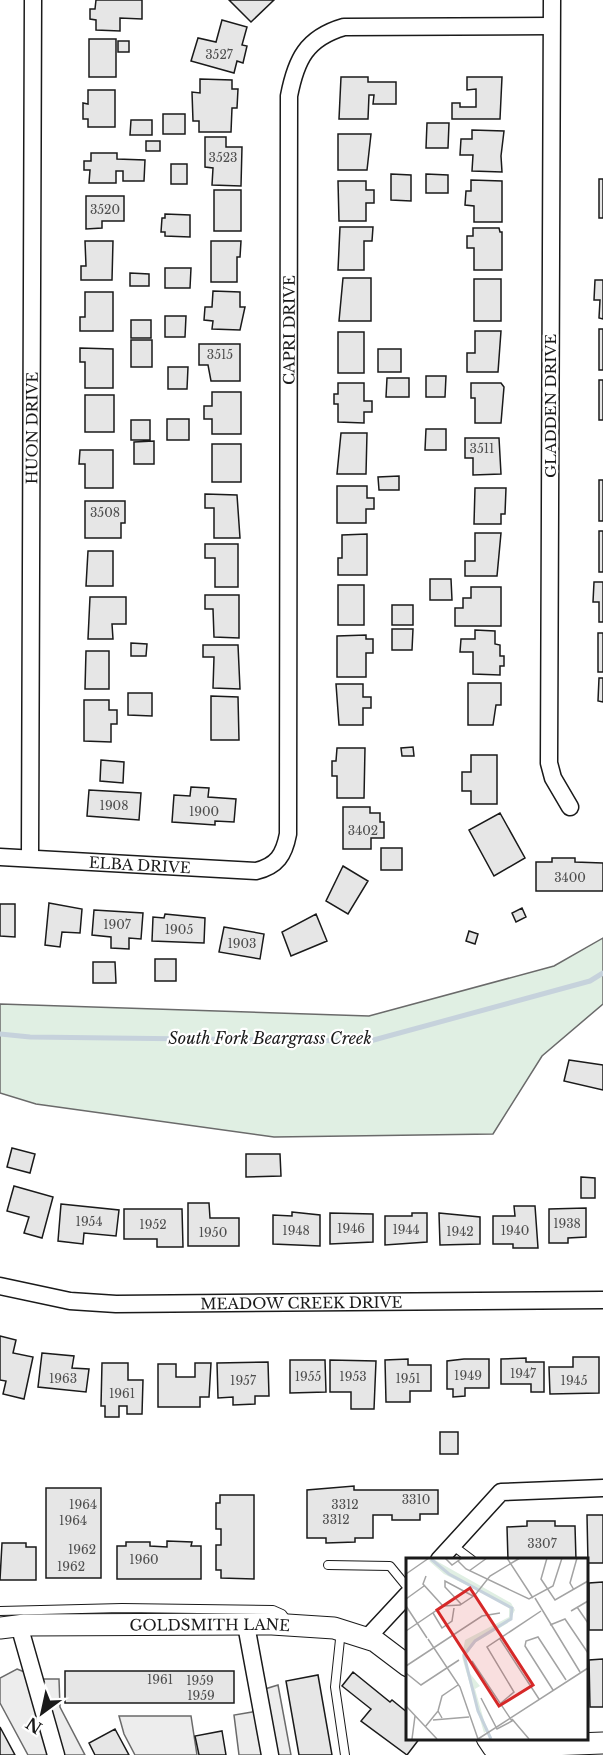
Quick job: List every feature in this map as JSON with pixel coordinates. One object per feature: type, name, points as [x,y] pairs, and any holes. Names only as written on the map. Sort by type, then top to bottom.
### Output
[{"type":"street","name":"HUON DRIVE","points":[[30,857],[33,0]]},
{"type":"street","name":"GLADDEN DRIVE","points":[[552,0],[549,763],[554,778],[570,807]]},
{"type":"street","name":"CAPRI DRIVE","points":[[277,862],[285,850],[288,834],[289,107],[294,69],[314,42],[344,27],[551,26]]},
{"type":"street","name":"ELBA DRIVE","points":[[0,857],[256,871],[269,868],[277,862]]},
{"type":"street","name":"MEADOW CREEK DRIVE","points":[[0,1286],[70,1301],[116,1304],[603,1300]]},
{"type":"street","points":[[441,1558],[501,1492],[603,1488]]},
{"type":"street","points":[[368,1637],[406,1596]]},
{"type":"street","points":[[246,1625],[270,1755]]},
{"type":"street","name":"GOLDSMITH LANE","points":[[10,1627],[289,1625],[341,1629],[368,1637],[406,1665]]},
{"type":"street","points":[[10,1627],[56,1755]]},
{"type":"street","points":[[491,1747],[603,1743]]},
{"type":"lane","points":[[452,1545],[469,1558]]},
{"type":"lane","points":[[328,1565],[390,1566],[406,1586]]},
{"type":"lane","points":[[0,1611],[122,1608],[273,1610],[282,1614],[289,1625]]},
{"type":"lane","points":[[341,1629],[335,1687],[345,1755]]},
{"type":"green space","points":[[603,938],[603,1004],[542,1056],[493,1134],[274,1137],[36,1104],[0,1093],[0,1004],[369,1016],[554,966]]},
{"type":"shaded area","points":[[17,1669],[42,1679],[59,1679],[60,1707],[85,1755],[28,1755],[0,1703],[0,1678]]},
{"type":"shaded area","points":[[278,1685],[291,1755],[239,1755],[234,1715],[252,1712],[265,1689]]},
{"type":"shaded area","points":[[119,1716],[191,1716],[197,1755],[135,1755],[124,1734]]},
{"type":"building","points":[[96,0],[142,0],[142,19],[120,18],[120,31],[96,30],[96,20],[90,19],[90,9],[95,9]]},
{"type":"building","points":[[229,0],[274,0],[251,22]]},
{"type":"building","points":[[222,20],[247,27],[242,45],[247,46],[243,63],[237,61],[234,73],[191,61],[198,38],[216,42]]},
{"type":"building","points":[[89,39],[116,39],[116,77],[89,77]]},
{"type":"building","points":[[118,41],[129,41],[129,52],[118,52]]},
{"type":"building","points":[[341,77],[368,77],[368,82],[396,82],[396,104],[373,104],[374,95],[369,95],[368,119],[339,119]]},
{"type":"building","points":[[467,77],[502,77],[500,119],[452,119],[452,103],[460,103],[460,107],[476,107],[476,89],[467,90]]},
{"type":"building","points":[[200,79],[232,80],[232,89],[238,89],[237,108],[232,108],[231,132],[199,132],[199,121],[193,121],[192,92],[200,93]]},
{"type":"building","points":[[88,90],[115,90],[115,127],[88,127],[88,119],[83,119],[83,103],[88,104]]},
{"type":"building","points":[[163,114],[185,114],[185,134],[163,134]]},
{"type":"building","points":[[131,120],[152,120],[152,135],[130,135]]},
{"type":"building","points":[[427,123],[449,123],[448,148],[426,148]]},
{"type":"building","points":[[472,130],[504,131],[502,172],[472,171],[473,155],[460,155],[461,139],[472,139]]},
{"type":"building","points":[[338,134],[371,134],[367,170],[338,170]]},
{"type":"building","points":[[205,137],[226,137],[226,147],[242,147],[241,186],[212,185],[213,168],[205,167]]},
{"type":"building","points":[[146,141],[160,141],[160,151],[146,151]]},
{"type":"building","points":[[91,153],[117,153],[117,159],[145,160],[144,181],[123,181],[123,171],[116,171],[116,183],[89,183],[90,170],[84,170],[84,161],[91,161]]},
{"type":"building","points":[[171,164],[187,164],[187,184],[171,184]]},
{"type":"building","points":[[391,174],[411,175],[411,201],[391,200]]},
{"type":"building","points":[[426,174],[448,175],[448,193],[426,193]]},
{"type":"building","points":[[599,179],[603,179],[603,218],[599,218]]},
{"type":"building","points":[[471,180],[502,181],[502,222],[474,222],[474,206],[465,205],[466,191],[471,191]]},
{"type":"building","points":[[338,181],[366,181],[366,190],[374,190],[374,203],[366,203],[366,221],[339,221]]},
{"type":"building","points":[[214,190],[241,190],[241,231],[214,231]]},
{"type":"building","points":[[86,196],[124,196],[124,221],[102,221],[102,228],[86,229]]},
{"type":"building","points":[[165,214],[190,215],[190,237],[165,236],[165,232],[161,232],[162,218],[165,218]]},
{"type":"building","points":[[340,227],[373,227],[372,241],[364,241],[364,270],[338,270]]},
{"type":"building","points":[[473,228],[499,228],[502,232],[502,270],[474,270],[474,248],[467,248],[467,236],[473,236]]},
{"type":"building","points":[[85,241],[113,241],[112,280],[81,280],[81,266],[86,266]]},
{"type":"building","points":[[211,241],[241,241],[240,257],[237,257],[237,282],[211,282]]},
{"type":"building","points":[[165,268],[191,268],[190,288],[165,288]]},
{"type":"building","points":[[130,273],[149,274],[149,286],[130,286]]},
{"type":"building","points":[[343,278],[371,278],[371,321],[339,321]]},
{"type":"building","points":[[474,279],[501,279],[501,321],[474,321]]},
{"type":"building","points":[[595,280],[603,280],[603,319],[599,318],[600,300],[594,300]]},
{"type":"building","points":[[213,291],[240,292],[240,307],[245,307],[240,330],[212,329],[213,321],[204,320],[205,307],[212,307]]},
{"type":"building","points":[[85,292],[113,292],[113,331],[80,331],[80,317],[85,317]]},
{"type":"building","points":[[165,316],[186,316],[185,337],[165,337]]},
{"type":"building","points":[[131,320],[151,320],[151,338],[131,338]]},
{"type":"building","points":[[599,329],[603,329],[603,370],[599,370]]},
{"type":"building","points":[[475,331],[501,331],[498,372],[467,372],[467,353],[475,353]]},
{"type":"building","points":[[338,332],[364,332],[364,373],[338,373]]},
{"type":"building","points":[[131,340],[152,340],[152,367],[131,367]]},
{"type":"building","points":[[199,344],[240,344],[240,381],[211,381],[208,365],[199,365]]},
{"type":"building","points":[[80,348],[113,349],[113,388],[85,388],[85,362],[80,362]]},
{"type":"building","points":[[378,349],[401,349],[401,372],[378,372]]},
{"type":"building","points":[[168,367],[188,367],[187,389],[168,389]]},
{"type":"building","points":[[426,376],[446,376],[445,397],[426,397]]},
{"type":"building","points":[[387,378],[409,378],[409,397],[386,397]]},
{"type":"building","points":[[599,380],[603,380],[603,420],[599,420]]},
{"type":"building","points":[[338,383],[364,383],[364,401],[372,401],[372,412],[364,412],[364,423],[338,422],[338,404],[334,404],[334,394],[338,394]]},
{"type":"building","points":[[471,383],[501,383],[504,387],[501,423],[475,423],[475,398],[471,398]]},
{"type":"building","points":[[212,392],[241,392],[241,434],[212,434],[212,419],[204,419],[204,406],[212,406]]},
{"type":"building","points":[[85,395],[114,395],[114,432],[85,432]]},
{"type":"building","points":[[167,419],[189,419],[189,440],[167,440]]},
{"type":"building","points":[[131,420],[150,420],[150,440],[131,440]]},
{"type":"building","points":[[426,429],[446,429],[446,450],[425,450]]},
{"type":"building","points":[[341,433],[367,433],[366,474],[337,474]]},
{"type":"building","points":[[465,438],[499,438],[501,474],[473,475],[473,458],[465,458]]},
{"type":"building","points":[[154,441],[154,464],[134,464],[134,442]]},
{"type":"building","points":[[212,444],[241,444],[241,482],[212,482]]},
{"type":"building","points":[[80,450],[113,450],[113,488],[85,488],[85,464],[79,464]]},
{"type":"building","points":[[399,476],[399,490],[379,490],[378,477]]},
{"type":"building","points":[[599,480],[603,480],[603,521],[599,521]]},
{"type":"building","points":[[337,486],[367,486],[367,498],[374,498],[374,509],[366,509],[366,523],[337,523]]},
{"type":"building","points":[[475,488],[506,488],[505,514],[501,514],[501,524],[474,524]]},
{"type":"building","points":[[205,494],[237,495],[240,538],[214,538],[214,508],[205,508]]},
{"type":"building","points":[[85,501],[125,501],[125,523],[121,523],[121,538],[85,538]]},
{"type":"building","points":[[599,531],[603,531],[603,572],[599,572]]},
{"type":"building","points":[[475,533],[501,533],[497,576],[465,576],[465,561],[475,561]]},
{"type":"building","points":[[367,534],[367,575],[338,575],[338,558],[342,558],[342,535]]},
{"type":"building","points":[[205,544],[238,544],[238,587],[215,587],[215,558],[205,558]]},
{"type":"building","points":[[88,551],[113,551],[113,586],[86,586]]},
{"type":"building","points":[[430,579],[451,579],[452,600],[430,600]]},
{"type":"building","points":[[594,582],[603,582],[603,622],[599,622],[599,602],[593,602]]},
{"type":"building","points":[[338,585],[364,585],[364,625],[338,625]]},
{"type":"building","points":[[471,587],[501,587],[501,626],[455,626],[455,608],[463,608],[463,598],[471,598]]},
{"type":"building","points":[[205,595],[239,595],[239,638],[214,637],[213,609],[205,609]]},
{"type":"building","points":[[90,597],[126,597],[126,624],[112,624],[113,639],[88,639]]},
{"type":"building","points":[[392,605],[413,605],[413,625],[392,625]]},
{"type":"building","points":[[392,629],[413,629],[412,650],[392,650]]},
{"type":"building","points":[[475,630],[495,631],[495,644],[500,645],[500,656],[504,656],[504,666],[500,666],[500,675],[473,674],[473,652],[460,652],[461,639],[475,639]]},
{"type":"building","points":[[598,633],[603,633],[603,672],[598,672]]},
{"type":"building","points":[[366,635],[366,639],[373,639],[373,653],[366,653],[366,677],[337,677],[337,636]]},
{"type":"building","points":[[131,643],[147,644],[146,656],[131,656]]},
{"type":"building","points":[[203,645],[238,645],[240,689],[213,688],[214,657],[203,657]]},
{"type":"building","points":[[86,651],[109,651],[109,689],[85,689]]},
{"type":"building","points":[[599,678],[603,678],[603,702],[598,701]]},
{"type":"building","points":[[468,683],[501,683],[501,705],[496,705],[493,725],[468,725]]},
{"type":"building","points":[[336,684],[363,684],[363,697],[371,697],[371,708],[363,708],[363,725],[339,725]]},
{"type":"building","points":[[128,693],[152,693],[152,716],[128,715]]},
{"type":"building","points":[[211,696],[238,697],[239,740],[211,740]]},
{"type":"building","points":[[84,700],[109,700],[109,710],[117,710],[117,724],[111,724],[111,742],[84,741]]},
{"type":"building","points":[[413,747],[414,756],[402,756],[401,748]]},
{"type":"building","points":[[337,748],[365,748],[364,798],[337,798],[337,776],[332,776],[332,761],[336,761]]},
{"type":"building","points":[[471,755],[497,755],[497,804],[471,804],[471,791],[462,791],[462,772],[471,772]]},
{"type":"building","points":[[101,760],[124,762],[123,783],[100,781]]},
{"type":"building","points":[[191,787],[209,788],[208,797],[236,799],[234,822],[215,821],[215,825],[172,822],[174,795],[190,796]]},
{"type":"building","points":[[89,790],[141,793],[139,820],[87,816]]},
{"type":"building","points":[[343,807],[370,807],[370,813],[380,813],[380,822],[384,822],[384,838],[371,838],[371,849],[343,849]]},
{"type":"building","points":[[500,813],[525,858],[494,876],[469,830]]},
{"type":"building","points":[[381,848],[402,848],[402,870],[381,870]]},
{"type":"building","points":[[552,858],[575,858],[575,862],[603,863],[603,891],[536,891],[536,862],[552,862]]},
{"type":"building","points":[[343,866],[368,881],[348,914],[326,901]]},
{"type":"building","points":[[49,903],[82,909],[80,933],[62,932],[60,947],[45,945]]},
{"type":"building","points":[[0,904],[15,904],[15,937],[0,936]]},
{"type":"building","points":[[522,908],[526,917],[516,922],[512,913]]},
{"type":"building","points":[[94,910],[143,913],[141,939],[129,938],[129,949],[111,948],[111,937],[92,935]]},
{"type":"building","points":[[165,914],[205,918],[204,943],[152,941],[153,917],[164,918]]},
{"type":"building","points":[[316,914],[327,941],[291,956],[282,932]]},
{"type":"building","points":[[224,927],[264,934],[260,959],[219,952]]},
{"type":"building","points":[[469,931],[478,934],[475,944],[466,941]]},
{"type":"building","points":[[155,959],[176,959],[176,981],[155,981]]},
{"type":"building","points":[[93,962],[115,962],[116,983],[93,983]]},
{"type":"building","points":[[569,1060],[603,1065],[603,1090],[564,1081]]},
{"type":"building","points":[[12,1148],[35,1154],[30,1173],[7,1167]]},
{"type":"building","points":[[246,1154],[280,1154],[281,1176],[246,1177]]},
{"type":"building","points":[[581,1177],[595,1178],[595,1198],[581,1198]]},
{"type":"building","points":[[14,1186],[53,1197],[42,1238],[24,1233],[29,1217],[7,1211]]},
{"type":"building","points":[[188,1203],[209,1203],[210,1218],[239,1218],[239,1246],[188,1246]]},
{"type":"building","points":[[61,1204],[119,1210],[116,1236],[84,1233],[83,1244],[58,1241]]},
{"type":"building","points":[[514,1206],[535,1206],[538,1248],[513,1248],[513,1244],[493,1244],[493,1216],[515,1216]]},
{"type":"building","points":[[586,1208],[586,1237],[568,1238],[568,1243],[549,1243],[549,1209]]},
{"type":"building","points":[[124,1209],[182,1209],[183,1247],[157,1247],[157,1239],[124,1239]]},
{"type":"building","points":[[292,1212],[320,1215],[320,1246],[273,1244],[273,1215],[292,1216]]},
{"type":"building","points":[[330,1213],[373,1214],[373,1242],[330,1244]]},
{"type":"building","points":[[412,1213],[427,1213],[427,1242],[385,1245],[385,1216],[412,1216]]},
{"type":"building","points":[[439,1213],[480,1217],[480,1244],[440,1245]]},
{"type":"building","points":[[0,1336],[16,1340],[13,1353],[33,1357],[24,1399],[3,1394],[6,1381],[0,1380]]},
{"type":"building","points":[[42,1353],[74,1356],[72,1368],[89,1369],[86,1392],[38,1387]]},
{"type":"building","points":[[573,1357],[599,1357],[599,1393],[550,1394],[549,1367],[573,1367]]},
{"type":"building","points":[[526,1358],[526,1362],[544,1362],[544,1392],[531,1392],[531,1384],[501,1384],[501,1359]]},
{"type":"building","points":[[408,1359],[408,1365],[431,1365],[431,1391],[410,1391],[410,1402],[386,1402],[385,1360]]},
{"type":"building","points":[[489,1359],[489,1388],[465,1388],[465,1396],[453,1397],[453,1389],[447,1389],[447,1361]]},
{"type":"building","points":[[290,1360],[325,1360],[326,1392],[290,1393]]},
{"type":"building","points":[[330,1360],[376,1361],[374,1409],[351,1409],[351,1392],[330,1392]]},
{"type":"building","points":[[268,1362],[269,1396],[255,1396],[255,1404],[233,1405],[233,1397],[218,1398],[217,1363]]},
{"type":"building","points":[[102,1363],[128,1363],[128,1380],[143,1380],[142,1414],[127,1414],[127,1406],[119,1406],[119,1417],[105,1417],[105,1406],[101,1406]]},
{"type":"building","points":[[195,1363],[211,1363],[209,1397],[200,1397],[200,1407],[158,1407],[158,1364],[176,1364],[176,1377],[195,1377]]},
{"type":"building","points":[[440,1432],[458,1432],[458,1454],[440,1454]]},
{"type":"building","points":[[354,1486],[354,1490],[438,1490],[438,1514],[420,1514],[420,1520],[392,1520],[392,1515],[373,1515],[373,1538],[355,1538],[355,1542],[326,1543],[326,1538],[307,1538],[307,1490]]},
{"type":"building","points":[[46,1488],[101,1488],[101,1578],[46,1578]]},
{"type":"building","points":[[220,1495],[254,1495],[254,1579],[221,1578],[221,1570],[216,1570],[216,1545],[221,1545],[221,1529],[216,1529],[216,1503],[220,1503]]},
{"type":"building","points":[[587,1515],[603,1515],[603,1563],[588,1563]]},
{"type":"building","points":[[527,1521],[555,1521],[555,1526],[575,1526],[576,1558],[508,1558],[507,1527],[527,1526]]},
{"type":"building","points":[[167,1541],[192,1542],[191,1546],[201,1546],[201,1579],[117,1579],[117,1546],[126,1546],[126,1542],[150,1542],[150,1546],[167,1547]]},
{"type":"building","points":[[2,1543],[26,1543],[26,1547],[36,1547],[36,1580],[0,1580]]},
{"type":"building","points":[[603,1582],[603,1630],[589,1630],[589,1583]]},
{"type":"building","points":[[603,1659],[603,1707],[590,1707],[589,1660]]},
{"type":"building","points":[[65,1671],[234,1671],[234,1703],[65,1703]]},
{"type":"building","points":[[353,1672],[390,1702],[392,1700],[406,1711],[406,1740],[418,1740],[407,1755],[361,1721],[371,1709],[342,1686]]},
{"type":"building","points":[[318,1675],[332,1755],[299,1755],[286,1681]]},
{"type":"building","points":[[0,1727],[15,1755],[0,1755]]},
{"type":"building","points":[[115,1729],[129,1755],[95,1755],[89,1743]]},
{"type":"building","points":[[222,1731],[226,1755],[199,1755],[195,1736]]},
{"type":"waterway","name":"South Fork Beargrass Creek","points":[[0,1034],[30,1037],[370,1041],[590,981],[603,973]]}]
